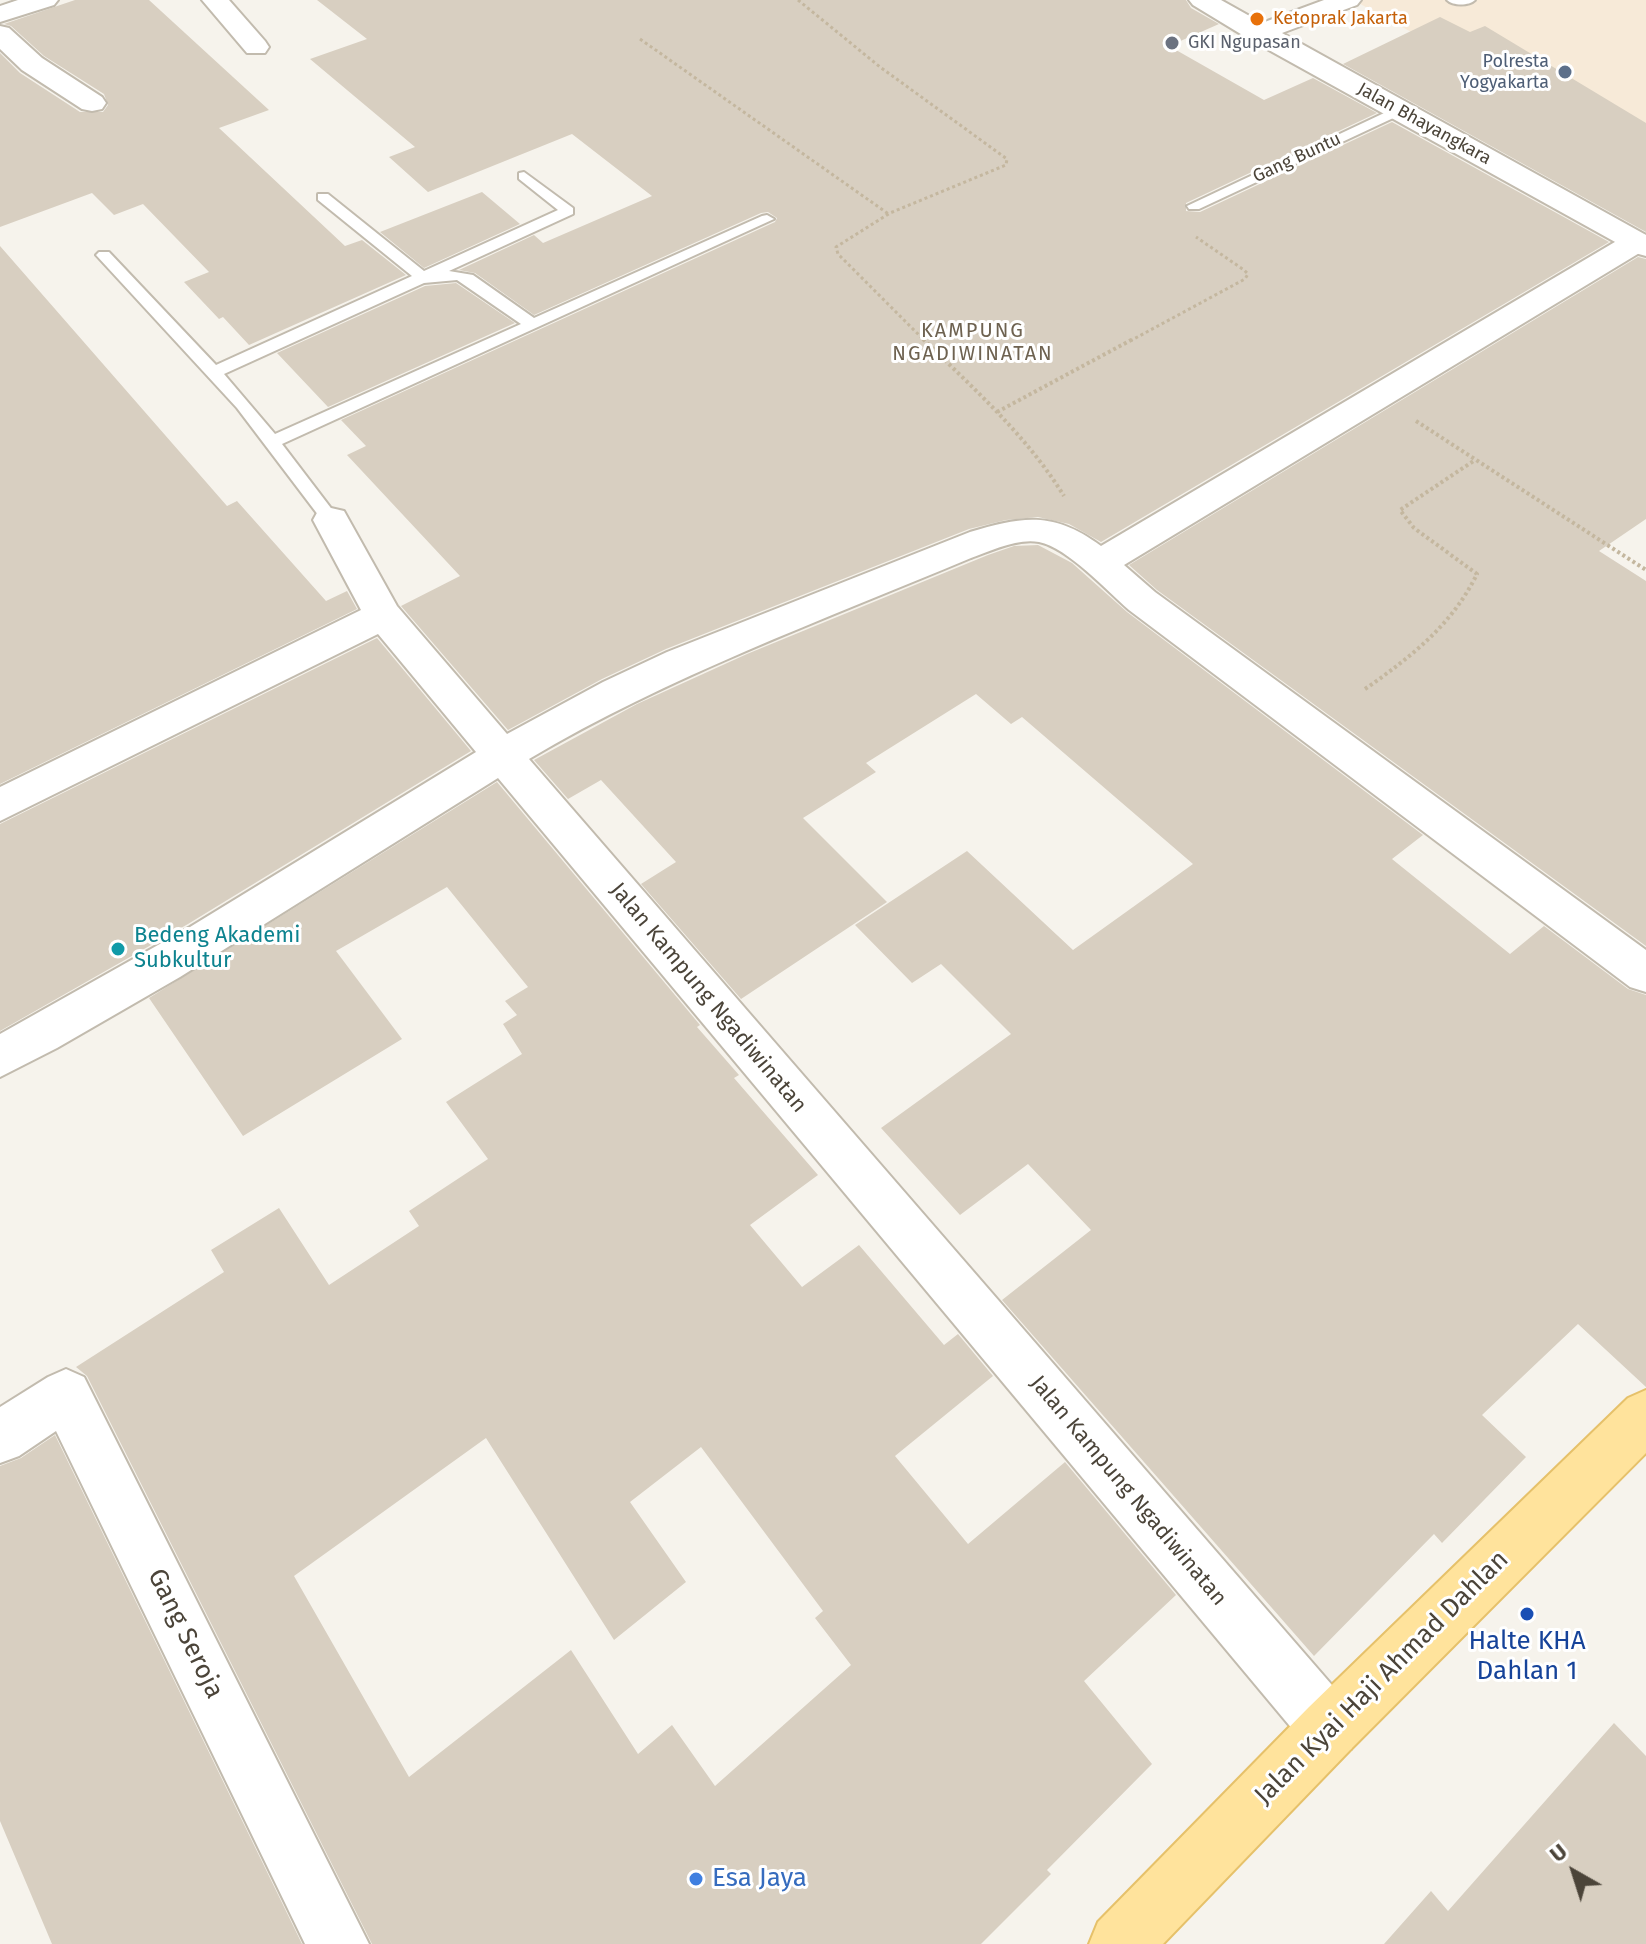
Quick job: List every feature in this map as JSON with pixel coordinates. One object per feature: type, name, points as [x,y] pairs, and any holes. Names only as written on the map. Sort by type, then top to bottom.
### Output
[{"type":"main road","name":"Jalan Kyai Haji Ahmad Dahlan","points":[[1120,1944],[1330,1728],[1646,1416]]},
{"type":"street","points":[[0,14],[45,0]]},
{"type":"street","points":[[215,0],[256,47]]},
{"type":"street","name":"Jalan Bhayangkara","points":[[1202,0],[1641,244]]},
{"type":"street","points":[[1258,33],[1348,0]]},
{"type":"street","points":[[0,34],[32,64],[92,103]]},
{"type":"street","points":[[1085,554],[1378,397],[1641,244]]},
{"type":"street","name":"Jalan Kampung Ngadiwinatan","points":[[331,520],[383,615],[1330,1728]]},
{"type":"street","points":[[0,1057],[247,914],[502,755],[607,697],[672,666],[986,541],[1024,530],[1042,530],[1085,554],[1142,601],[1646,974]]},
{"type":"street","points":[[0,805],[383,615]]},
{"type":"street","name":"Gang Seroja","points":[[0,1437],[66,1395],[338,1944]]},
{"type":"lane","points":[[1453,0],[1469,0]]},
{"type":"lane","name":"Gang Buntu","points":[[1194,206],[1399,110]]},
{"type":"lane","points":[[213,373],[568,211],[524,176]]},
{"type":"lane","points":[[323,197],[423,278],[458,275],[468,278],[533,325]]},
{"type":"lane","points":[[272,442],[767,219]]},
{"type":"lane","name":"Jalan Kampung Ngadiwinatan","points":[[104,255],[243,404],[331,520]]},
{"type":"path","points":[[798,0],[1008,162],[890,215],[844,238],[836,247],[838,254],[997,412],[1060,487],[1085,554]]},
{"type":"path","points":[[640,39],[890,215]]},
{"type":"path","points":[[997,412],[1245,279],[1248,274],[1244,270],[1185,230]]},
{"type":"path","points":[[1378,397],[1646,570]]},
{"type":"path","points":[[1365,689],[1444,626],[1468,596],[1477,574],[1414,528],[1400,510],[1475,460]]},
{"type":"shaded area","name":"Polresta Yogyakarta","points":[[1353,0],[1646,0],[1646,150],[1624,149]]},
{"type":"building","points":[[75,0],[149,0],[269,110],[219,128],[345,246],[362,240],[406,275],[249,345],[184,282],[209,272],[143,204],[114,215],[92,193],[0,227],[0,53],[20,73],[80,112],[103,112],[108,105],[104,94],[44,56],[11,26],[4,24]]},
{"type":"building","points":[[317,0],[1186,0],[1191,8],[1219,24],[1169,46],[1264,100],[1313,78],[1377,113],[1186,203],[1186,211],[1200,212],[1392,122],[1609,242],[1101,542],[1069,524],[1038,517],[1006,520],[969,529],[666,649],[602,679],[508,730],[401,606],[460,576],[347,455],[366,446],[341,420],[775,222],[777,218],[768,212],[761,213],[534,315],[475,273],[459,270],[534,235],[543,243],[652,196],[572,134],[428,192],[389,157],[415,147],[310,59],[367,39]]},
{"type":"building","points":[[1440,17],[1470,32],[1485,26],[1646,123],[1646,232],[1343,64]]},
{"type":"building","points":[[482,192],[520,224],[424,268],[380,232]]},
{"type":"building","points":[[0,246],[227,506],[237,501],[326,601],[347,591],[357,609],[0,784]]},
{"type":"building","points":[[1638,257],[1646,259],[1646,519],[1599,551],[1646,581],[1646,946],[1157,590],[1129,565]]},
{"type":"building","points":[[456,283],[515,323],[328,407],[277,353],[425,286]]},
{"type":"building","points":[[1038,545],[1072,563],[1127,612],[1423,835],[1392,859],[1510,954],[1544,926],[1628,989],[1646,995],[1646,1387],[1578,1324],[1482,1415],[1526,1457],[1442,1543],[1434,1534],[1314,1656],[1002,1300],[1091,1230],[1028,1164],[960,1215],[881,1128],[1011,1034],[941,964],[912,983],[855,925],[967,851],[1073,950],[1193,864],[1022,717],[1011,724],[976,694],[866,763],[876,772],[803,818],[887,902],[741,999],[641,884],[676,862],[601,780],[568,799],[534,760],[637,704],[747,654],[988,555],[1014,546]]},
{"type":"building","points":[[377,638],[471,751],[188,924],[0,1031],[0,824]]},
{"type":"building","points":[[497,782],[700,1025],[697,1027],[739,1075],[734,1078],[818,1175],[750,1225],[802,1287],[859,1245],[944,1345],[958,1334],[993,1376],[895,1456],[968,1544],[1065,1462],[1176,1595],[1084,1681],[1152,1764],[1047,1870],[1051,1874],[981,1944],[372,1944],[87,1376],[76,1367],[224,1272],[211,1250],[279,1208],[329,1285],[419,1226],[409,1211],[488,1159],[446,1102],[522,1054],[503,1024],[517,1015],[505,1001],[528,987],[447,887],[336,951],[402,1039],[243,1136],[149,998]],"holes":[[[486,1438],[614,1640],[686,1582],[630,1502],[701,1447],[823,1611],[815,1618],[851,1665],[715,1786],[672,1725],[638,1754],[571,1650],[409,1777],[294,1576]]]},
{"type":"building","points":[[55,1435],[302,1944],[52,1944],[0,1821],[0,1466],[21,1458]]},
{"type":"building","points":[[1614,1723],[1646,1756],[1646,1944],[1384,1944],[1431,1891],[1448,1911]]},
{"type":"place","name":"Ketoprak Jakarta","points":[[1257,19]]},
{"type":"place","name":"GKI Ngupasan","points":[[1172,43]]},
{"type":"place","name":"Polresta Yogyakarta","points":[[1565,72]]},
{"type":"place","name":"Bedeng Akademi Subkultur","points":[[118,949]]},
{"type":"place","name":"Halte KHA Dahlan 1","points":[[1527,1614]]},
{"type":"place","name":"Esa Jaya","points":[[696,1879]]},
{"type":"district","name":"KAMPUNG NGADIWINATAN","points":[[973,342]]}]
